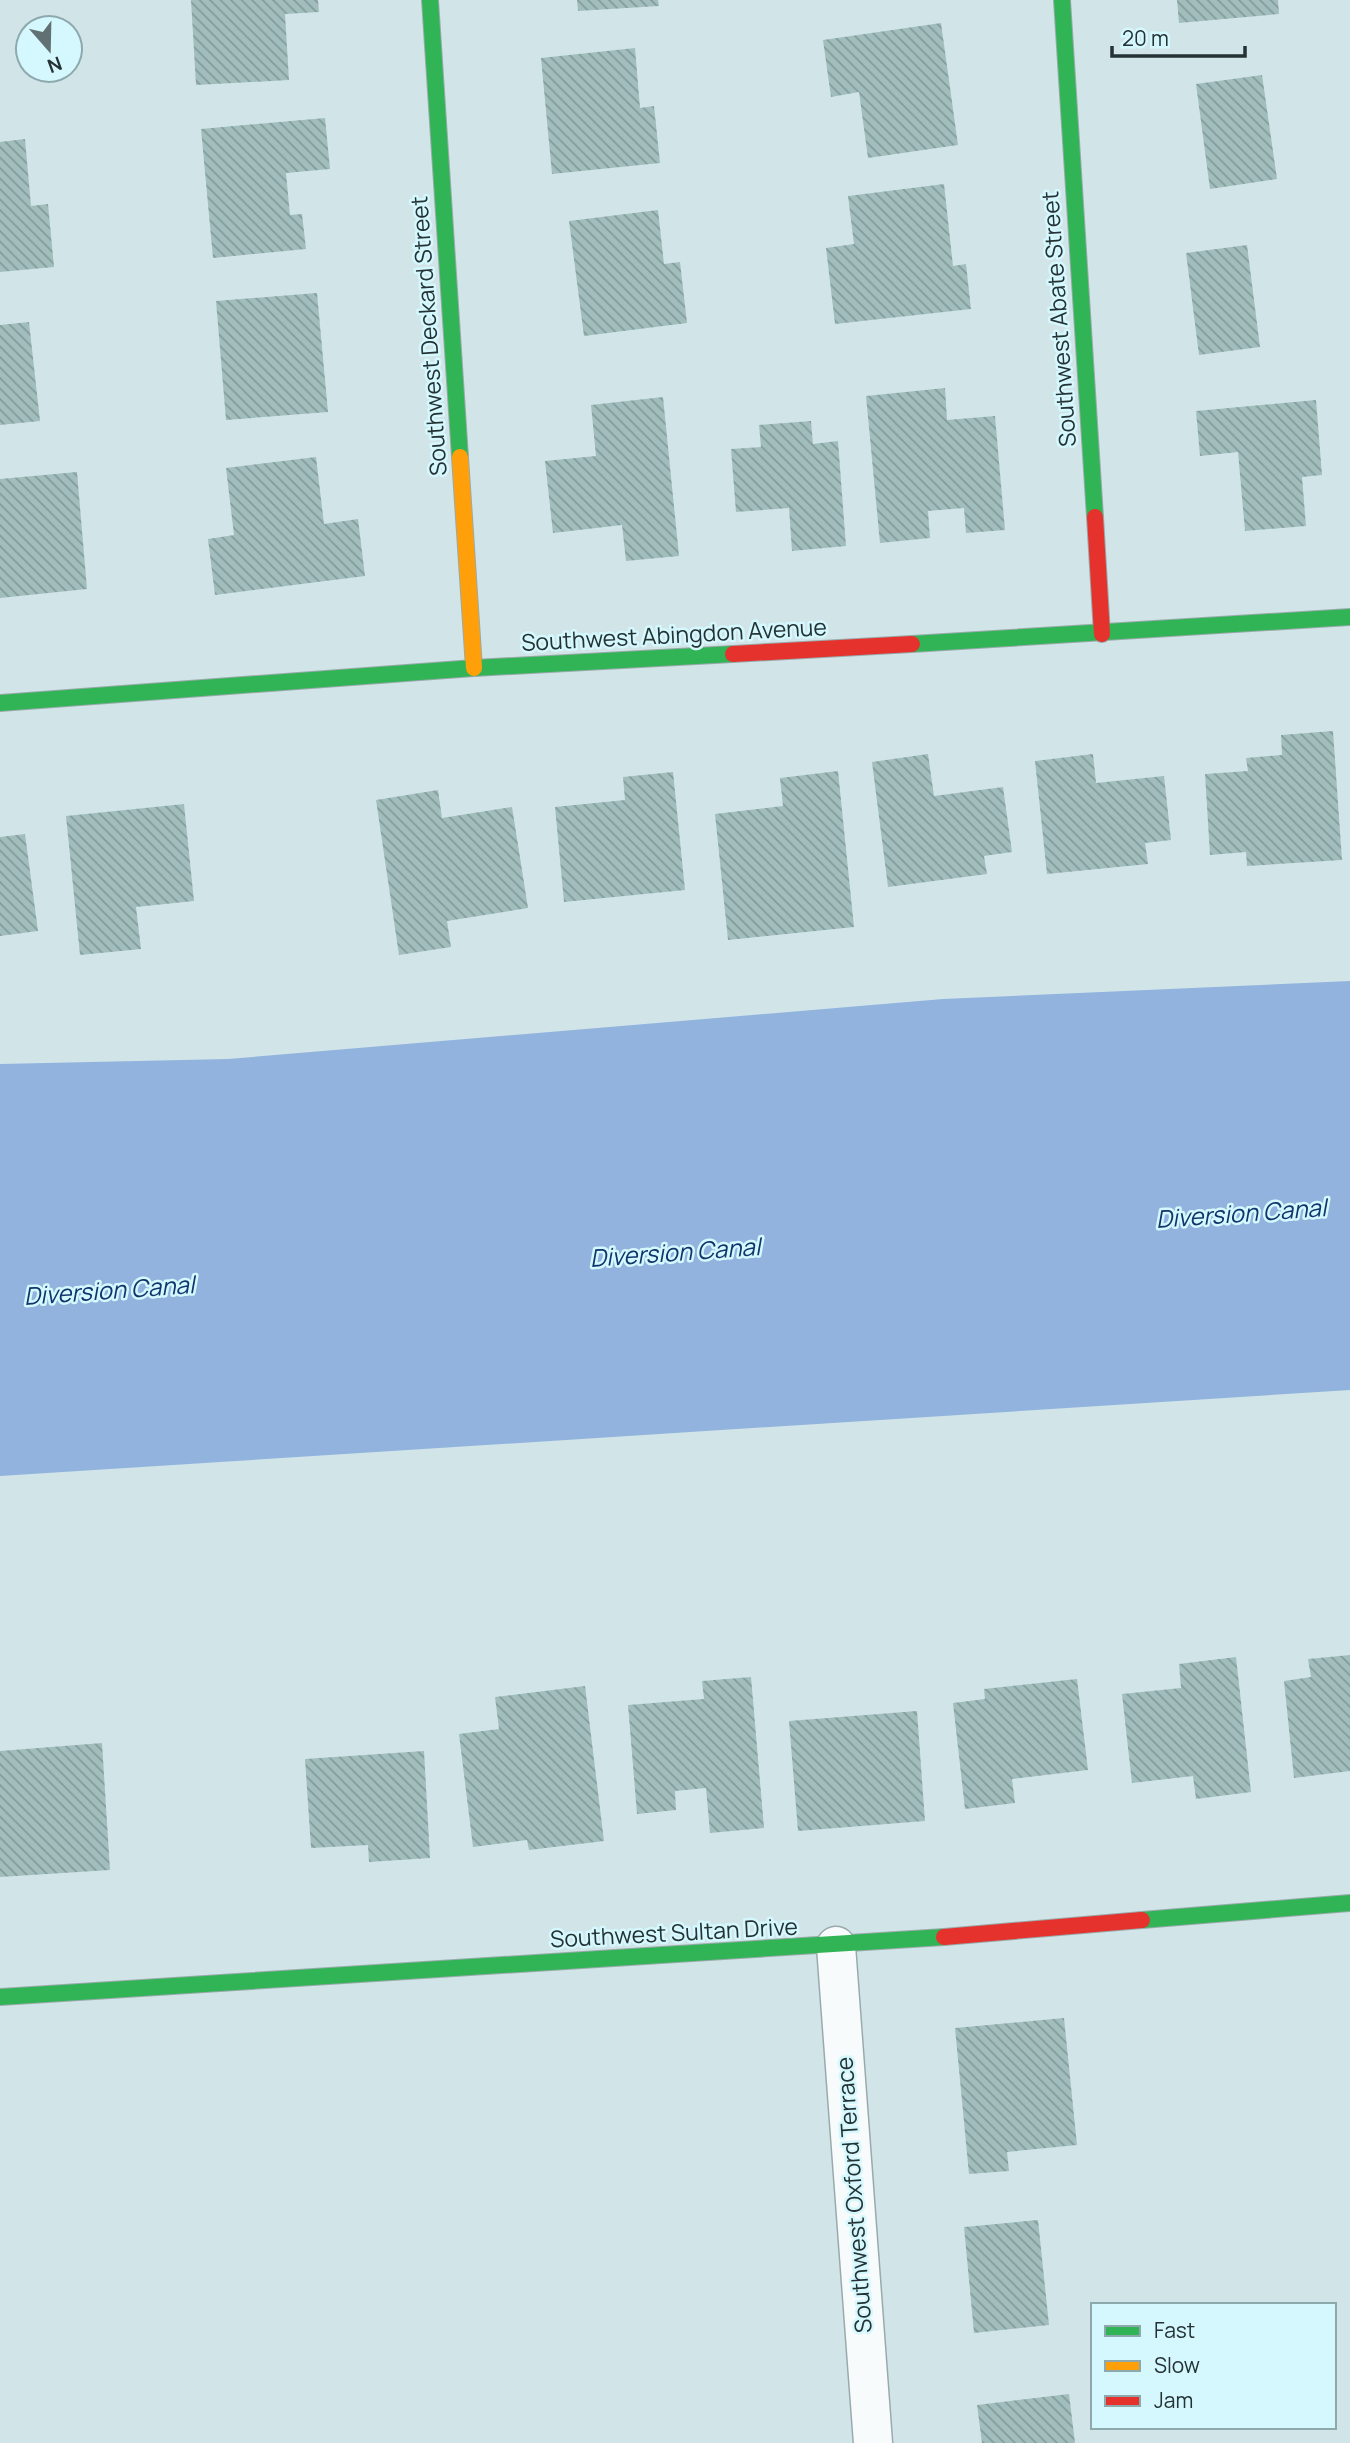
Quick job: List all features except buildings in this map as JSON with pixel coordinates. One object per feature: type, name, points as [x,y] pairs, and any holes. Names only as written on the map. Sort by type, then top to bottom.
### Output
[{"type":"street","name":"Southwest Deckard Street","points":[[430,0],[474,668]]},
{"type":"street","name":"Southwest Abate Street","points":[[1062,0],[1102,635]]},
{"type":"street","name":"Southwest Abingdon Avenue","points":[[0,703],[474,668],[1102,635],[1350,617]]},
{"type":"street","name":"Southwest Sultan Drive","points":[[0,1997],[835,1946],[1350,1903]]},
{"type":"street","name":"Southwest Oxford Terrace","points":[[835,1946],[873,2443]]},
{"type":"water","name":"Diversion Canal","points":[[1350,981],[1350,1390],[0,1476],[0,1064],[228,1059],[943,999]]},
{"type":"traffic: fast","points":[[430,0],[460,457]]},
{"type":"traffic: fast","points":[[1062,0],[1095,517]]},
{"type":"traffic: fast","points":[[912,644],[1350,617]]},
{"type":"traffic: fast","points":[[0,703],[474,668],[733,654]]},
{"type":"traffic: fast","points":[[1142,1920],[1350,1903]]},
{"type":"traffic: fast","points":[[0,1997],[944,1937]]},
{"type":"traffic: slow","points":[[460,457],[474,668]]},
{"type":"traffic: jam","points":[[1095,517],[1102,634]]},
{"type":"traffic: jam","points":[[733,654],[912,644]]},
{"type":"traffic: jam","points":[[944,1937],[1142,1920]]}]
